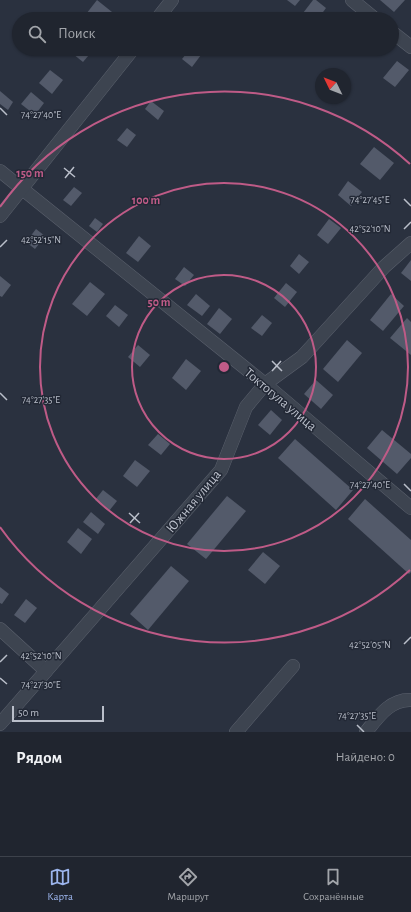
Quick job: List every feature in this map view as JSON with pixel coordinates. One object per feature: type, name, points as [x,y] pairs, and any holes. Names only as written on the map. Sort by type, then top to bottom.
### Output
[{"type":"street","points":[[163,12],[172,0]]},
{"type":"street","points":[[352,0],[367,12]]},
{"type":"street","points":[[399,38],[411,48]]},
{"type":"street","points":[[0,216],[127,56]]},
{"type":"street","name":"Токтогула улица","points":[[0,171],[265,384],[411,508]]},
{"type":"street","name":"Южная улица","points":[[0,724],[221,470],[246,407],[265,384],[302,357],[384,267],[411,243]]},
{"type":"street","points":[[0,629],[46,671]]},
{"type":"street","points":[[236,732],[293,666]]},
{"type":"street","points":[[366,732],[387,707],[395,703],[411,700]]},
{"type":"building","points":[[97,0],[112,12],[88,12]]},
{"type":"building","points":[[287,0],[300,0],[295,6]]},
{"type":"building","points":[[313,0],[316,0],[326,8],[323,12],[304,12]]},
{"type":"building","points":[[380,0],[405,0],[394,12]]},
{"type":"building","points":[[76,56],[88,56],[83,62]]},
{"type":"building","points":[[184,56],[200,56],[192,67],[182,59]]},
{"type":"building","points":[[397,61],[409,70],[395,87],[383,78]]},
{"type":"building","points":[[50,70],[63,80],[52,94],[39,83]]},
{"type":"building","points":[[0,91],[13,102],[8,110],[0,104]]},
{"type":"building","points":[[31,92],[44,103],[35,115],[21,104]]},
{"type":"building","points":[[151,101],[164,111],[158,120],[145,109]]},
{"type":"building","points":[[127,128],[136,135],[127,147],[117,140]]},
{"type":"building","points":[[374,147],[394,163],[380,180],[360,164]]},
{"type":"building","points":[[348,181],[362,192],[351,206],[338,195]]},
{"type":"building","points":[[74,187],[82,193],[71,206],[63,200]]},
{"type":"building","points":[[95,218],[103,224],[97,232],[89,226]]},
{"type":"building","points":[[329,219],[341,228],[328,244],[317,235]]},
{"type":"building","points":[[36,229],[45,236],[35,249],[26,242]]},
{"type":"building","points":[[139,236],[151,246],[138,262],[126,253]]},
{"type":"building","points":[[299,254],[309,262],[299,274],[290,266]]},
{"type":"building","points":[[411,260],[411,281],[401,273]]},
{"type":"building","points":[[184,267],[194,275],[185,286],[175,279]]},
{"type":"building","points":[[0,276],[11,285],[2,297],[0,296]]},
{"type":"building","points":[[90,282],[105,294],[87,316],[72,304]]},
{"type":"building","points":[[286,283],[297,292],[285,307],[274,298]]},
{"type":"building","points":[[196,294],[210,306],[202,316],[187,305]]},
{"type":"building","points":[[391,294],[404,306],[383,331],[370,320]]},
{"type":"building","points":[[115,305],[128,315],[119,327],[106,316]]},
{"type":"building","points":[[219,308],[232,319],[220,334],[207,324]]},
{"type":"building","points":[[262,315],[272,323],[262,336],[251,328]]},
{"type":"building","points":[[407,318],[411,322],[411,355],[390,338]]},
{"type":"building","points":[[347,340],[362,353],[338,382],[323,369]]},
{"type":"building","points":[[138,345],[150,355],[140,367],[128,357]]},
{"type":"building","points":[[186,359],[201,371],[186,390],[172,378]]},
{"type":"building","points":[[316,380],[333,395],[321,409],[304,394]]},
{"type":"building","points":[[271,410],[282,420],[270,435],[258,425]]},
{"type":"building","points":[[382,430],[411,454],[411,458],[397,474],[367,448]]},
{"type":"building","points":[[158,434],[170,444],[161,455],[148,445]]},
{"type":"building","points":[[295,439],[353,490],[336,510],[278,458]]},
{"type":"building","points":[[135,460],[150,471],[137,487],[123,476]]},
{"type":"building","points":[[103,490],[117,501],[109,511],[95,500]]},
{"type":"building","points":[[227,496],[246,511],[206,559],[187,544]]},
{"type":"building","points":[[365,499],[411,540],[411,572],[409,574],[348,519]]},
{"type":"building","points":[[91,512],[105,524],[98,534],[83,522]]},
{"type":"building","points":[[78,528],[92,539],[81,554],[67,542]]},
{"type":"building","points":[[263,552],[280,566],[265,584],[248,570]]},
{"type":"building","points":[[171,566],[189,581],[148,630],[130,614]]},
{"type":"building","points":[[0,587],[9,594],[2,604],[0,603]]},
{"type":"building","points":[[26,599],[37,608],[25,623],[14,615]]}]
